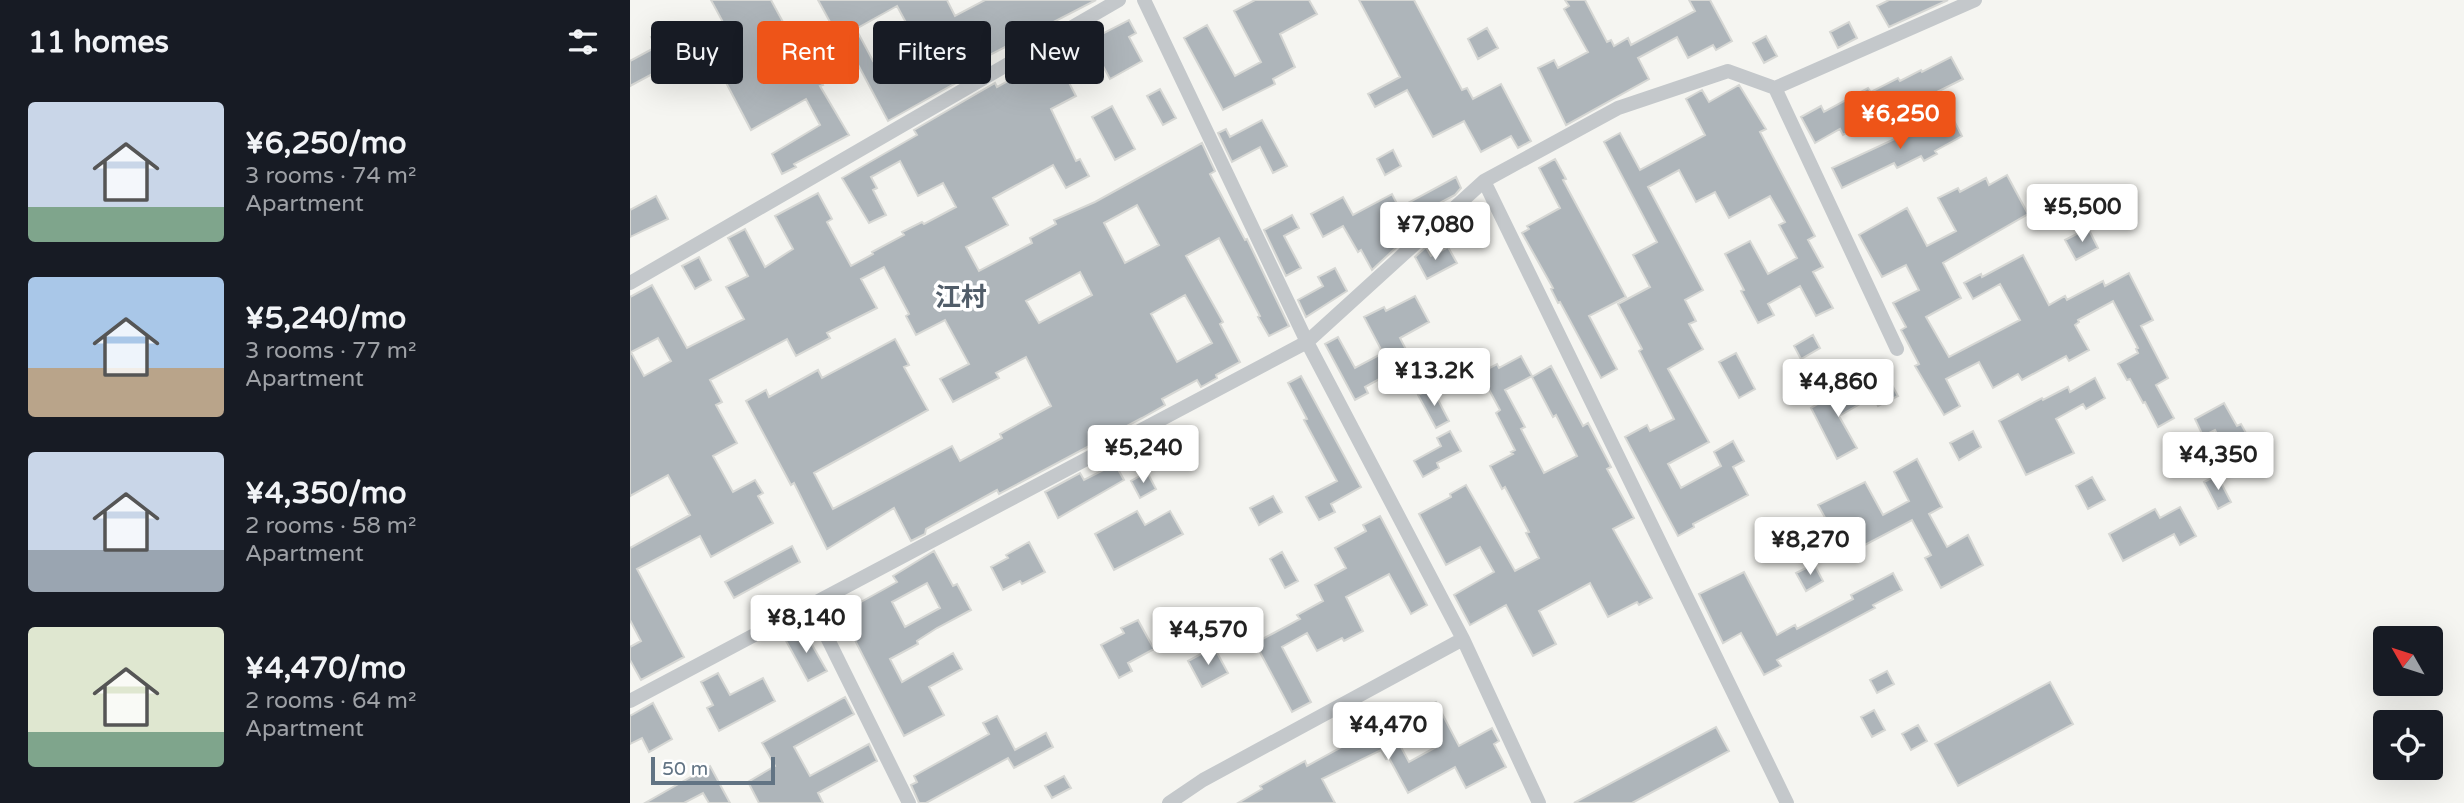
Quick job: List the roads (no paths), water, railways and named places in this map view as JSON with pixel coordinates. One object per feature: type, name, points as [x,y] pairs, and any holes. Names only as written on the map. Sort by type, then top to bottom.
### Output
[{"type":"street","points":[[630,283],[1119,0]]},
{"type":"street","points":[[1144,0],[1307,342],[1463,639],[1539,803]]},
{"type":"street","points":[[630,701],[1307,342],[1484,181],[1618,108],[1728,71],[1775,88],[1975,0]]},
{"type":"street","points":[[1775,88],[1897,349]]},
{"type":"street","points":[[1484,181],[1787,803]]},
{"type":"street","points":[[811,605],[909,803]]},
{"type":"street","points":[[1169,803],[1203,780],[1463,639]]},
{"type":"district","name":"江村","points":[[961,297]]}]
